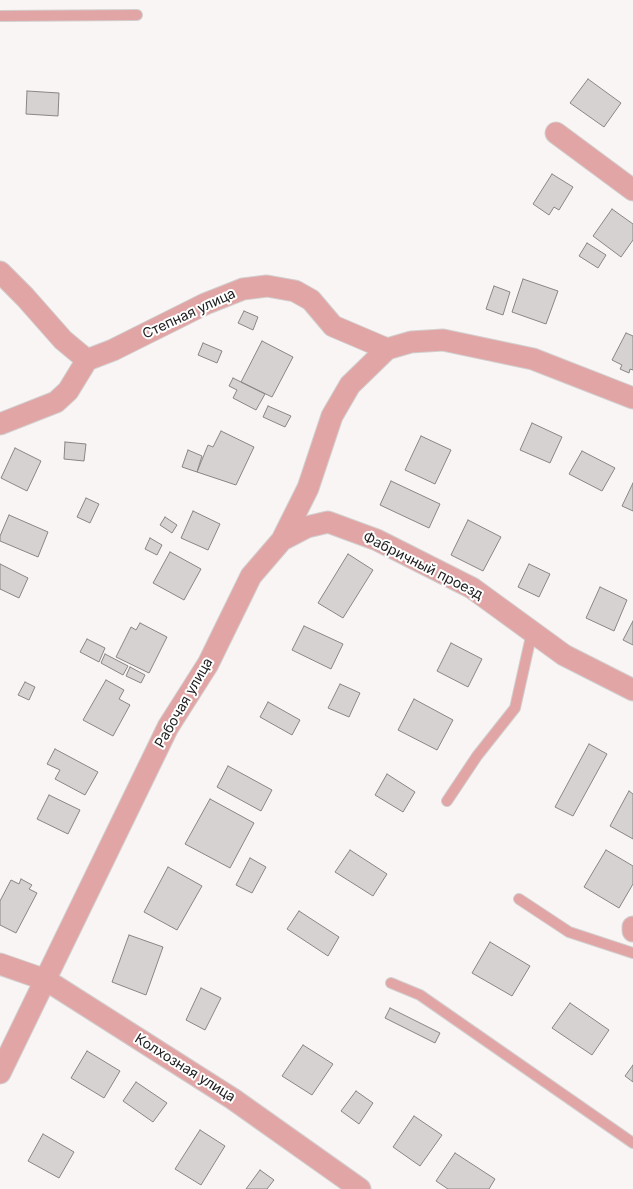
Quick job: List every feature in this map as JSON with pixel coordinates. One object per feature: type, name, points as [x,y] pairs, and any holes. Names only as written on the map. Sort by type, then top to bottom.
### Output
[{"type":"street","points":[[556,133],[633,190]]},
{"type":"street","points":[[0,272],[26,297],[63,340],[87,360],[68,391],[56,402],[0,424]]},
{"type":"street","name":"Степная улица","points":[[87,360],[113,350],[206,304],[243,289],[267,286],[295,290],[312,300],[333,326],[387,350]]},
{"type":"street","points":[[387,350],[411,342],[443,340],[533,359],[633,398]]},
{"type":"street","name":"Рабочая улица","points":[[0,1073],[168,727],[208,664],[251,576],[282,540],[308,488],[332,416],[350,385],[387,350]]},
{"type":"street","name":"Фабричный проезд","points":[[282,540],[307,527],[328,522],[377,540],[472,588],[564,656],[633,690]]},
{"type":"street","name":"Колхозная улица","points":[[0,964],[46,980],[233,1099],[360,1189]]},
{"type":"lane","points":[[0,16],[137,15]]},
{"type":"lane","points":[[447,801],[477,756],[515,708],[532,632]]},
{"type":"lane","points":[[519,899],[569,932],[633,953]]},
{"type":"lane","points":[[391,983],[420,995],[633,1143]]},
{"type":"building","points":[[588,79],[621,103],[604,127],[570,103]]},
{"type":"building","points":[[27,91],[59,93],[58,116],[26,114]]},
{"type":"building","points":[[552,174],[573,187],[559,210],[554,207],[549,215],[533,204]]},
{"type":"building","points":[[612,209],[633,224],[633,240],[621,257],[593,236]]},
{"type":"building","points":[[587,243],[606,255],[598,268],[579,256]]},
{"type":"building","points":[[523,279],[558,291],[546,324],[512,312]]},
{"type":"building","points":[[494,286],[510,292],[503,315],[486,309]]},
{"type":"building","points":[[244,311],[258,317],[253,330],[238,323]]},
{"type":"building","points":[[626,333],[633,336],[633,370],[630,369],[629,373],[620,369],[622,365],[612,360]]},
{"type":"building","points":[[262,341],[293,357],[272,397],[241,382]]},
{"type":"building","points":[[203,343],[222,351],[217,363],[198,355]]},
{"type":"building","points":[[233,378],[265,394],[256,410],[233,398],[237,390],[229,386]]},
{"type":"building","points":[[268,406],[291,416],[285,427],[263,417]]},
{"type":"building","points":[[532,423],[562,437],[550,463],[520,450]]},
{"type":"building","points":[[221,431],[254,447],[236,485],[197,472],[208,445],[213,447]]},
{"type":"building","points":[[421,436],[451,450],[435,484],[405,470]]},
{"type":"building","points":[[65,442],[86,444],[84,461],[64,459]]},
{"type":"building","points":[[15,448],[41,461],[27,491],[1,478]]},
{"type":"building","points":[[188,450],[202,456],[197,472],[182,467]]},
{"type":"building","points":[[582,451],[615,468],[602,491],[569,474]]},
{"type":"building","points":[[391,481],[440,504],[429,528],[380,505]]},
{"type":"building","points":[[633,483],[633,511],[622,506]]},
{"type":"building","points":[[86,498],[99,504],[90,523],[77,517]]},
{"type":"building","points":[[193,511],[220,524],[208,550],[181,538]]},
{"type":"building","points":[[9,515],[48,532],[38,557],[0,541],[0,536]]},
{"type":"building","points":[[165,517],[177,525],[172,533],[160,525]]},
{"type":"building","points":[[468,520],[501,537],[483,571],[451,555]]},
{"type":"building","points":[[150,538],[162,545],[157,555],[145,549]]},
{"type":"building","points":[[170,552],[201,569],[184,600],[153,583]]},
{"type":"building","points":[[348,554],[373,570],[343,618],[318,603]]},
{"type":"building","points":[[0,564],[28,578],[19,598],[0,589]]},
{"type":"building","points":[[529,564],[550,574],[539,597],[518,587]]},
{"type":"building","points":[[600,587],[627,600],[614,631],[586,618]]},
{"type":"building","points":[[633,621],[633,645],[623,640]]},
{"type":"building","points":[[140,623],[167,637],[149,673],[116,657],[131,627],[136,630]]},
{"type":"building","points":[[304,626],[343,644],[331,669],[292,650]]},
{"type":"building","points":[[87,639],[105,648],[99,662],[80,652]]},
{"type":"building","points":[[451,643],[482,659],[468,687],[437,671]]},
{"type":"building","points":[[105,654],[128,666],[123,675],[101,663]]},
{"type":"building","points":[[130,667],[145,675],[141,683],[126,676]]},
{"type":"building","points":[[106,680],[124,690],[119,699],[130,705],[113,736],[83,720]]},
{"type":"building","points":[[25,682],[35,687],[29,700],[18,695]]},
{"type":"building","points":[[340,684],[360,693],[349,717],[328,708]]},
{"type":"building","points":[[414,699],[453,720],[437,750],[398,730]]},
{"type":"building","points":[[268,702],[300,720],[292,735],[260,717]]},
{"type":"building","points":[[589,744],[607,754],[573,816],[555,807]]},
{"type":"building","points":[[55,749],[98,772],[85,795],[55,779],[60,770],[47,764]]},
{"type":"building","points":[[228,766],[272,790],[261,811],[217,787]]},
{"type":"building","points":[[387,774],[415,792],[403,812],[375,795]]},
{"type":"building","points":[[629,791],[633,794],[633,839],[610,826]]},
{"type":"building","points":[[49,795],[80,810],[68,834],[37,819]]},
{"type":"building","points":[[210,799],[254,823],[230,868],[185,844]]},
{"type":"building","points":[[350,850],[387,874],[373,896],[335,872]]},
{"type":"building","points":[[606,850],[633,866],[633,884],[619,908],[584,887]]},
{"type":"building","points":[[250,858],[266,867],[252,893],[236,885]]},
{"type":"building","points":[[168,867],[202,886],[177,930],[144,912]]},
{"type":"building","points":[[21,879],[32,885],[29,889],[37,893],[16,933],[0,925],[0,901],[11,880],[19,884]]},
{"type":"building","points":[[299,911],[339,937],[328,956],[287,929]]},
{"type":"building","points":[[129,935],[163,947],[146,995],[112,982]]},
{"type":"building","points":[[490,942],[530,966],[512,996],[472,973]]},
{"type":"building","points":[[201,988],[221,998],[205,1030],[186,1020]]},
{"type":"building","points":[[570,1003],[609,1030],[592,1055],[552,1028]]},
{"type":"building","points":[[390,1008],[440,1033],[435,1043],[385,1018]]},
{"type":"building","points":[[303,1045],[333,1064],[312,1095],[282,1076]]},
{"type":"building","points":[[87,1051],[120,1071],[104,1098],[71,1078]]},
{"type":"building","points":[[633,1065],[633,1082],[625,1076]]},
{"type":"building","points":[[136,1082],[167,1103],[153,1122],[123,1101]]},
{"type":"building","points":[[356,1091],[373,1103],[359,1124],[341,1111]]},
{"type":"building","points":[[414,1116],[442,1135],[420,1166],[393,1147]]},
{"type":"building","points":[[200,1130],[225,1146],[201,1185],[175,1169]]},
{"type":"building","points":[[43,1134],[74,1152],[59,1178],[28,1161]]},
{"type":"building","points":[[455,1153],[495,1179],[489,1189],[448,1189],[436,1181]]},
{"type":"building","points":[[260,1170],[274,1180],[267,1189],[246,1189]]}]
